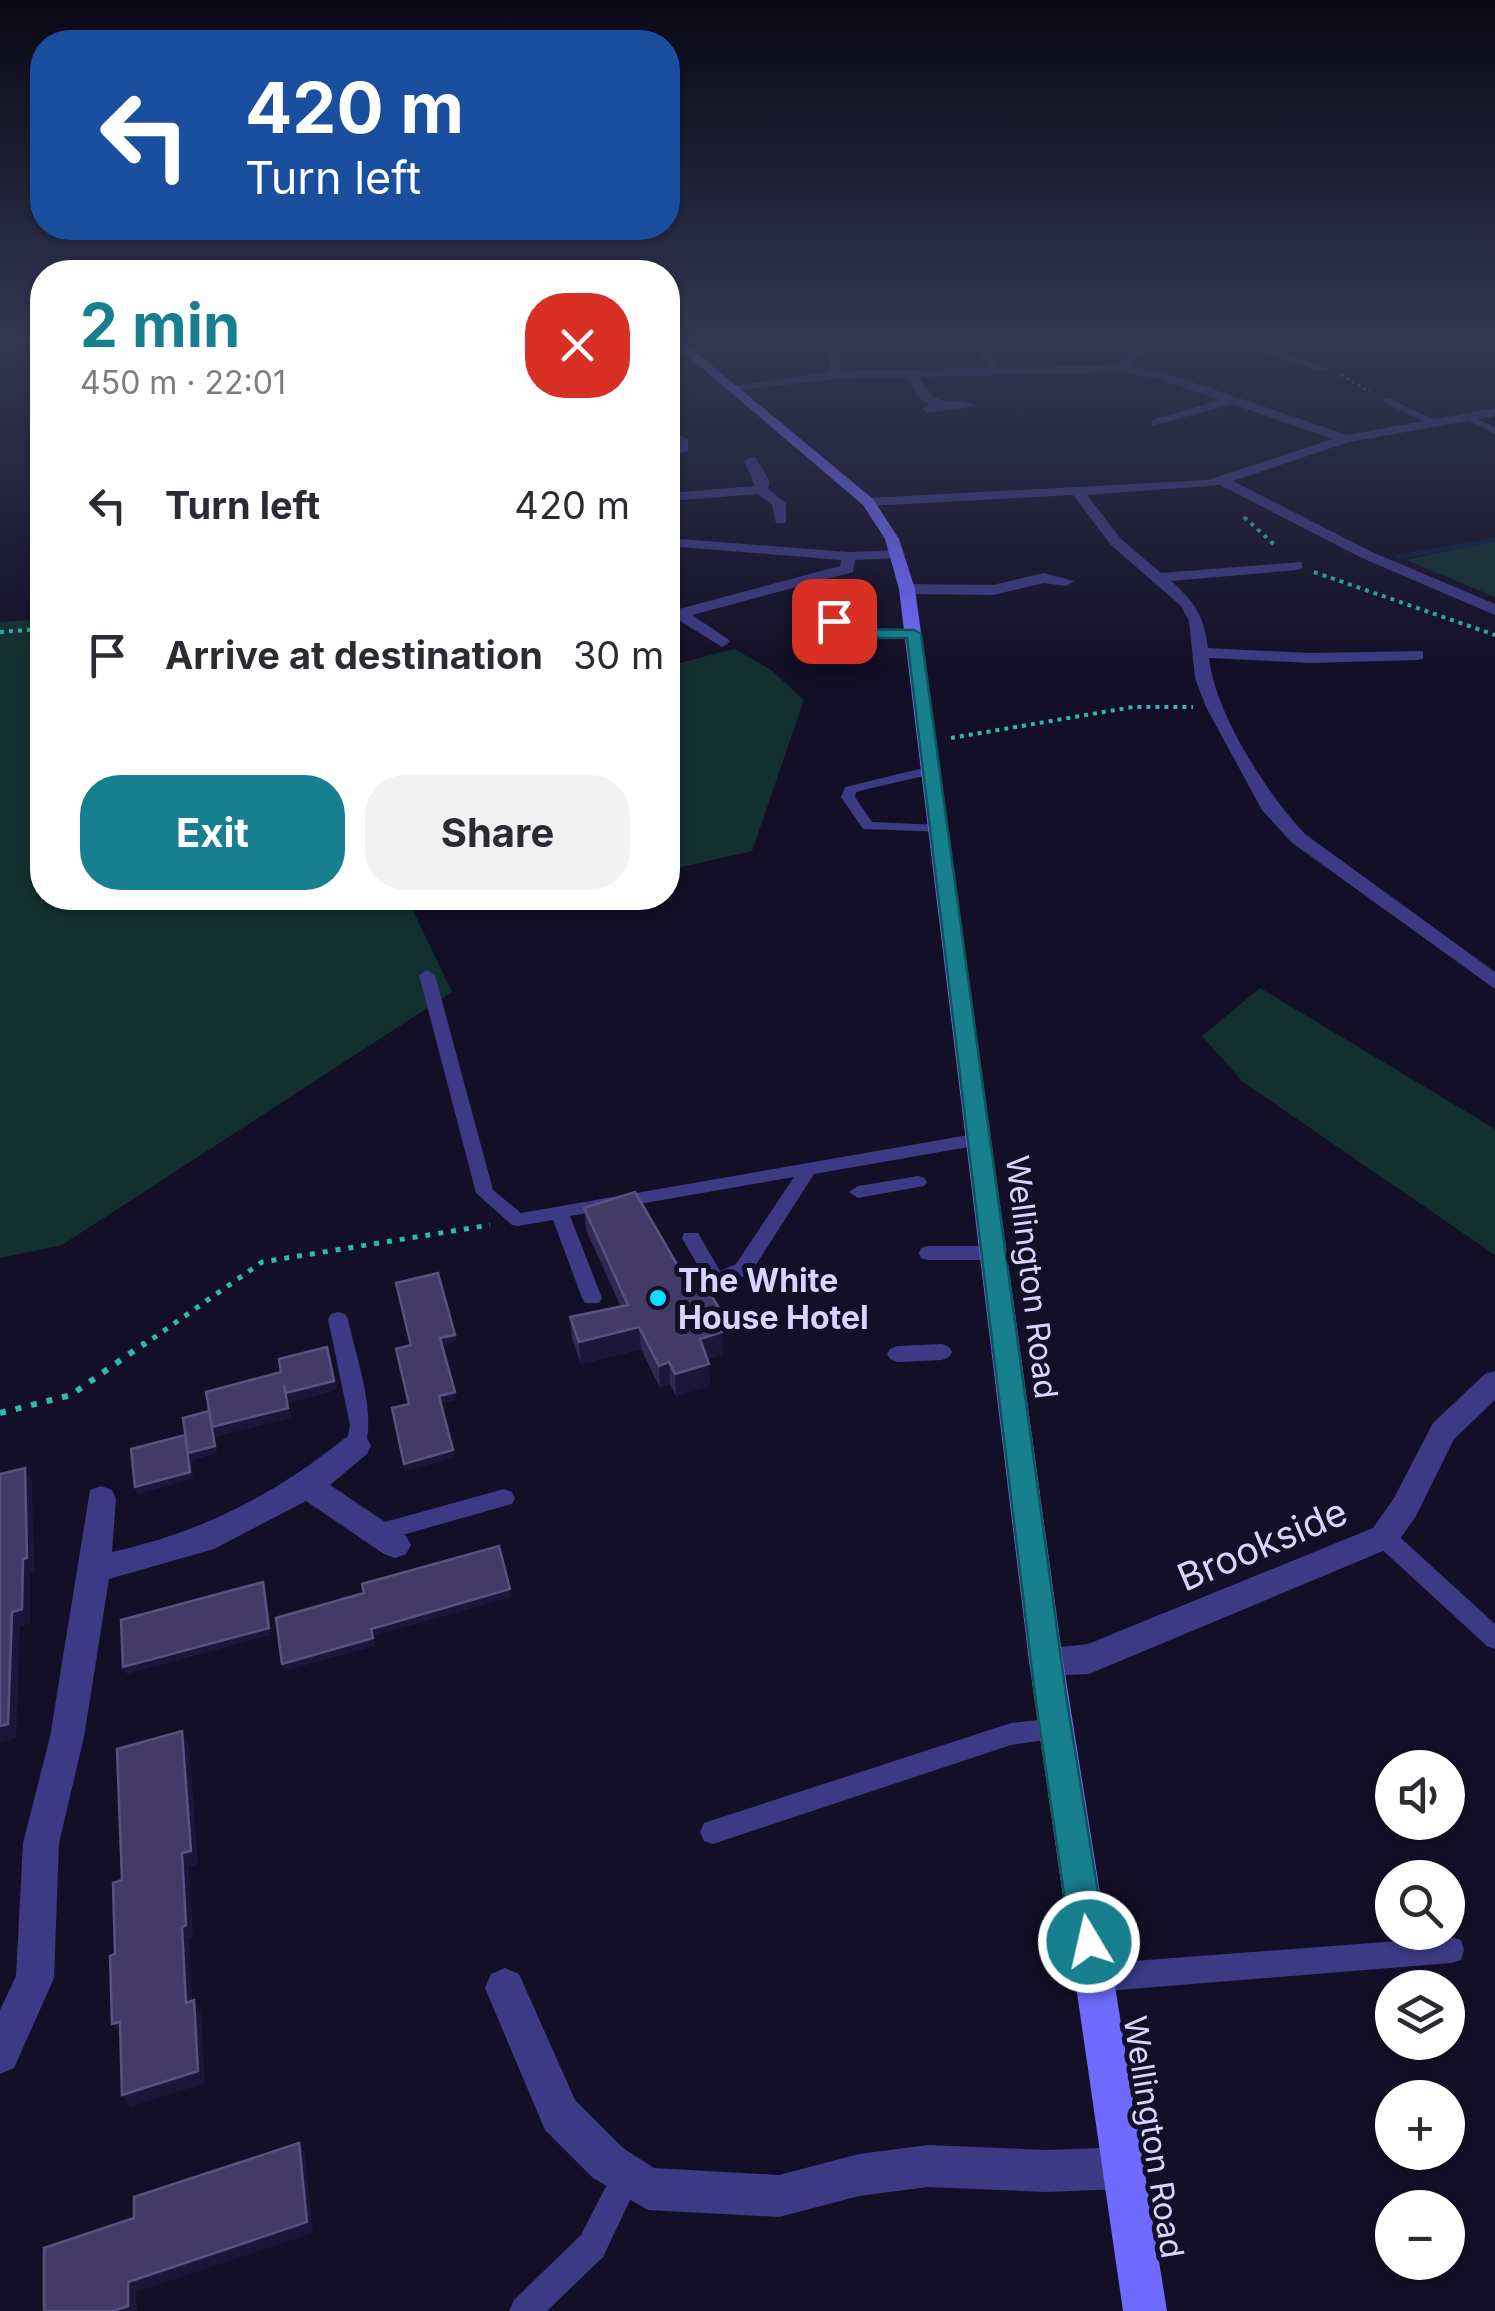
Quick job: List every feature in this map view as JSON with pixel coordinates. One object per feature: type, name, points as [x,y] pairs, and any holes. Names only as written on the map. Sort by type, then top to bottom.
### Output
[{"type":"street","name":"Wellington Road","points":[[808,452],[868,502],[883,521],[898,554],[907,589],[1046,1661],[1145,2311]]},
{"type":"street","points":[[868,502],[1216,483],[1308,452]]},
{"type":"street","points":[[751,461],[763,482],[762,490]]},
{"type":"street","points":[[1216,483],[1495,610]]},
{"type":"street","points":[[680,496],[762,490],[779,503],[780,520]]},
{"type":"street","points":[[1078,492],[1097,523],[1187,603],[1197,621],[1203,678],[1272,810],[1298,838],[1495,982]]},
{"type":"street","points":[[680,538],[848,556],[898,554]]},
{"type":"street","points":[[680,614],[848,569],[848,556]]},
{"type":"street","points":[[1159,578],[1296,566]]},
{"type":"street","points":[[907,589],[993,590],[1040,573],[1066,581]]},
{"type":"street","points":[[680,619],[722,642]]},
{"type":"street","points":[[1200,652],[1310,658],[1417,656]]},
{"type":"street","name":"Brookside","points":[[1046,1661],[1089,1659],[1384,1536],[1405,1507],[1443,1432],[1495,1382]]},
{"type":"street","points":[[96,1569],[140,1560],[245,1525],[309,1488],[356,1446]]},
{"type":"street","points":[[309,1488],[384,1540]]},
{"type":"street","points":[[0,2054],[35,1978],[42,1843],[67,1738],[96,1569],[100,1499]]},
{"type":"street","points":[[505,1988],[560,2116],[608,2163],[648,2189],[779,2196],[859,2175],[928,2166],[1046,2171],[1123,2168]]},
{"type":"lane","points":[[834,621],[855,634],[914,634]]},
{"type":"lane","points":[[855,634],[855,653]]},
{"type":"lane","points":[[932,770],[859,786],[850,790],[848,797],[868,826],[940,829]]},
{"type":"lane","points":[[427,974],[485,1192],[518,1220],[980,1139]]},
{"type":"lane","points":[[692,1238],[716,1280],[742,1270],[808,1169]]},
{"type":"lane","points":[[858,1192],[918,1182]]},
{"type":"lane","points":[[559,1212],[592,1298]]},
{"type":"lane","points":[[928,1253],[993,1253]]},
{"type":"lane","points":[[338,1319],[360,1425],[356,1446]]},
{"type":"lane","points":[[897,1354],[942,1352]]},
{"type":"lane","points":[[384,1540],[504,1498]]},
{"type":"lane","points":[[1384,1536],[1495,1639]]},
{"type":"lane","points":[[713,1832],[1011,1734],[1056,1729]]},
{"type":"lane","points":[[1094,1978],[1452,1950]]},
{"type":"lane","points":[[525,2311],[592,2246],[626,2175]]},
{"type":"path","points":[[1216,483],[1296,566],[1495,634]]},
{"type":"path","points":[[0,632],[30,630]]},
{"type":"path","points":[[928,740],[1133,707],[1215,707]]},
{"type":"path","points":[[0,1414],[70,1395],[262,1262],[518,1220]]},
{"type":"green space","points":[[1495,541],[1495,597],[1406,560]]},
{"type":"green space","points":[[30,620],[30,910],[413,910],[452,992],[62,1245],[0,1258],[0,622]]},
{"type":"green space","points":[[734,649],[770,669],[804,700],[752,851],[680,867],[680,663]]},
{"type":"green space","points":[[1260,988],[1495,1129],[1495,1255],[1243,1082],[1202,1036]]},
{"type":"building","name":"The White House Hotel","points":[[635,1192],[679,1268],[691,1266],[718,1306],[713,1308],[722,1332],[700,1339],[709,1364],[675,1374],[669,1362],[659,1366],[639,1327],[579,1342],[570,1317],[628,1305],[584,1208]]},
{"type":"building","points":[[438,1273],[455,1335],[440,1338],[455,1392],[439,1396],[453,1450],[404,1464],[392,1408],[409,1404],[396,1349],[411,1345],[396,1283]]},
{"type":"building","points":[[327,1347],[334,1381],[286,1393],[284,1385],[288,1408],[212,1427],[206,1392],[281,1372],[279,1359]]},
{"type":"building","points":[[209,1411],[215,1446],[188,1453],[183,1418]]},
{"type":"building","points":[[185,1435],[190,1472],[135,1487],[131,1449]]},
{"type":"building","points":[[25,1468],[27,1558],[23,1559],[22,1609],[12,1612],[8,1724],[0,1726],[0,1474]]},
{"type":"building","points":[[499,1546],[510,1589],[371,1629],[373,1638],[282,1664],[276,1618],[364,1593],[362,1584]]},
{"type":"building","points":[[263,1582],[269,1628],[123,1667],[121,1620]]},
{"type":"building","points":[[182,1731],[191,1851],[182,1853],[186,1925],[182,1927],[186,2003],[194,2000],[198,2071],[122,2095],[120,2022],[112,2024],[110,1956],[115,1954],[113,1883],[122,1880],[117,1749]]},
{"type":"building","points":[[299,2143],[307,2222],[128,2282],[128,2306],[113,2311],[44,2311],[44,2248],[134,2218],[134,2197]]},
{"type":"waterway","points":[[1398,557],[1495,540]]},
{"type":"place","name":"The White House Hotel","points":[[658,1298]]},
{"type":"route","points":[[834,621],[855,634],[914,634],[1051,1695],[1089,1942]]}]
